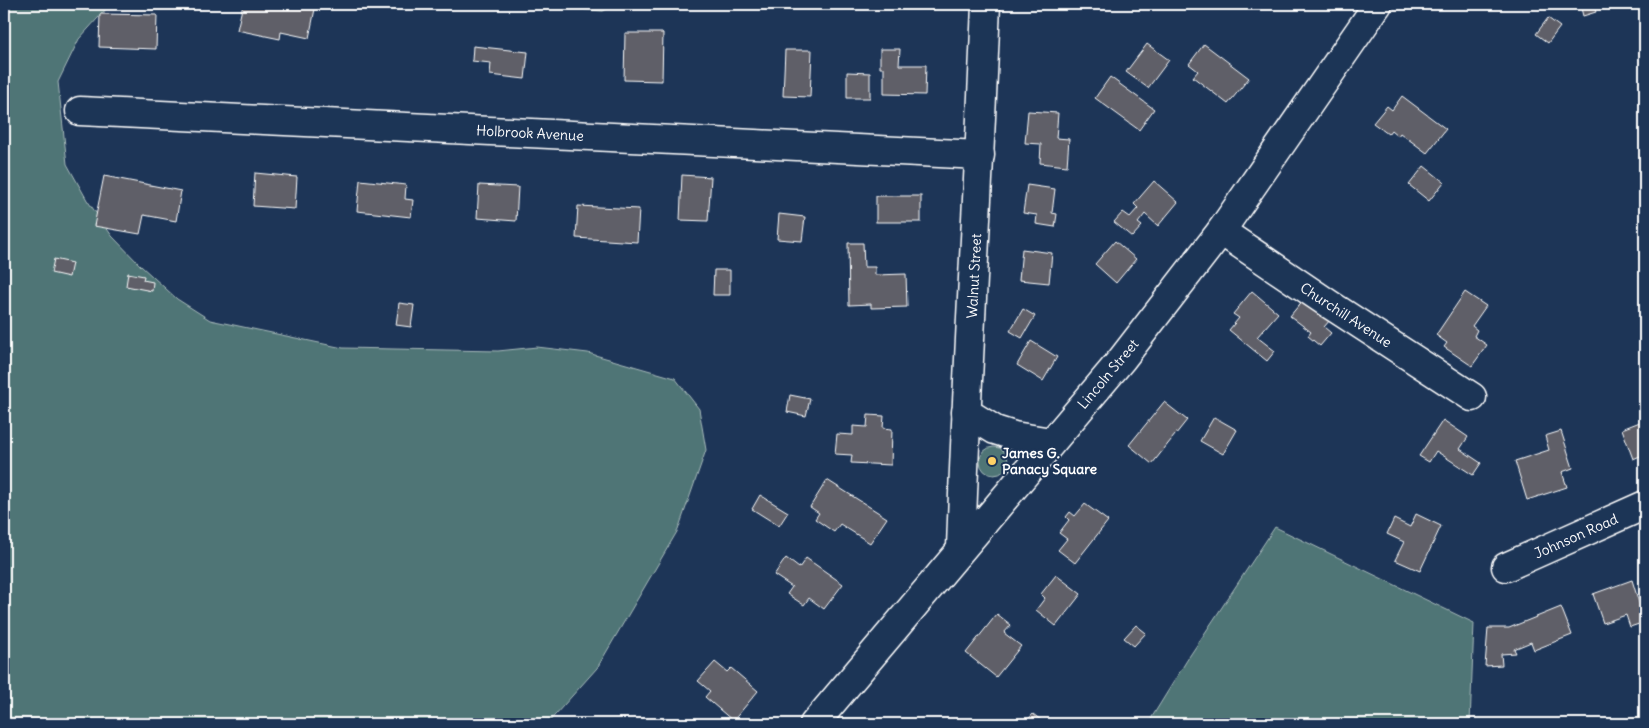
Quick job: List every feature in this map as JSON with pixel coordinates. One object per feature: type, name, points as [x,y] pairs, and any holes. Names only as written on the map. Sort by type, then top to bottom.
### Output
[{"type":"street","name":"Walnut Street","points":[[961,548],[986,4]]},
{"type":"street","points":[[1357,34],[1360,4]]},
{"type":"street","name":"Lincoln Street","points":[[814,724],[1122,358],[1221,231],[1378,4]]},
{"type":"street","name":"Holbrook Avenue","points":[[80,111],[980,155]]},
{"type":"street","name":"Churchill Avenue","points":[[1221,231],[1472,397]]},
{"type":"street","points":[[966,412],[995,430],[1014,436],[1051,442]]},
{"type":"street","name":"Johnson Road","points":[[1506,567],[1645,505]]},
{"type":"green space","points":[[4,4],[113,4],[107,8],[79,39],[58,82],[67,164],[87,200],[112,236],[177,299],[210,320],[343,348],[498,351],[537,347],[588,353],[675,378],[699,409],[706,450],[678,530],[597,668],[547,724],[188,724],[4,717]]},
{"type":"green space","points":[[510,4],[617,4],[603,11]]},
{"type":"green space","points":[[994,447],[1004,451],[1008,461],[1004,471],[994,475],[984,471],[980,461],[984,451]]},
{"type":"green space","points":[[1275,527],[1474,623],[1470,724],[1150,724],[1152,717],[1189,657]]},
{"type":"building","points":[[243,4],[316,4],[309,38],[281,32],[280,39],[237,30]]},
{"type":"building","points":[[1580,4],[1593,4],[1596,12],[1583,16]]},
{"type":"building","points":[[100,14],[157,15],[156,49],[99,47]]},
{"type":"building","points":[[1548,18],[1560,27],[1548,43],[1536,34]]},
{"type":"building","points":[[625,33],[663,33],[662,81],[624,80]]},
{"type":"building","points":[[1147,44],[1169,60],[1148,88],[1126,72]]},
{"type":"building","points":[[1204,44],[1249,78],[1228,104],[1193,77],[1198,71],[1189,64]]},
{"type":"building","points":[[473,46],[528,52],[525,79],[490,75],[491,63],[472,61]]},
{"type":"building","points":[[880,49],[900,49],[899,65],[926,65],[925,95],[884,94],[884,68],[880,68]]},
{"type":"building","points":[[785,50],[812,50],[810,97],[783,96]]},
{"type":"building","points":[[847,72],[870,73],[870,98],[847,98]]},
{"type":"building","points":[[1110,77],[1154,109],[1139,130],[1095,98]]},
{"type":"building","points":[[1402,96],[1446,129],[1427,153],[1400,133],[1398,136],[1391,130],[1388,134],[1373,123],[1387,106],[1392,110]]},
{"type":"building","points":[[1028,111],[1058,113],[1056,138],[1069,139],[1067,166],[1040,163],[1041,144],[1025,143]]},
{"type":"building","points":[[1424,166],[1444,182],[1429,201],[1409,185]]},
{"type":"building","points":[[255,173],[297,177],[295,209],[253,206]]},
{"type":"building","points":[[682,175],[711,177],[708,221],[680,220]]},
{"type":"building","points":[[104,176],[181,191],[176,221],[144,215],[140,234],[94,226]]},
{"type":"building","points":[[360,180],[406,185],[405,199],[413,200],[411,217],[357,211]]},
{"type":"building","points":[[1154,181],[1178,202],[1158,226],[1145,214],[1138,223],[1142,226],[1132,237],[1114,222],[1123,212],[1130,217],[1138,208],[1134,204]]},
{"type":"building","points":[[479,185],[518,187],[516,221],[477,218]]},
{"type":"building","points":[[1027,185],[1055,189],[1052,213],[1057,214],[1055,227],[1036,224],[1037,215],[1023,213]]},
{"type":"building","points":[[876,196],[921,196],[921,222],[876,222]]},
{"type":"building","points":[[578,206],[639,209],[637,242],[576,238]]},
{"type":"building","points":[[779,214],[805,217],[802,241],[777,239]]},
{"type":"building","points":[[1115,241],[1136,259],[1116,283],[1095,264]]},
{"type":"building","points":[[848,243],[863,243],[864,267],[875,267],[875,275],[906,274],[907,307],[871,308],[871,304],[849,305]]},
{"type":"building","points":[[1022,249],[1052,253],[1049,283],[1019,280]]},
{"type":"building","points":[[54,259],[72,263],[69,277],[51,273]]},
{"type":"building","points":[[714,270],[730,270],[730,295],[713,295]]},
{"type":"building","points":[[128,273],[144,276],[143,280],[153,282],[152,291],[126,286]]},
{"type":"building","points":[[1252,291],[1278,313],[1257,337],[1275,351],[1267,361],[1229,330],[1239,318],[1233,314]]},
{"type":"building","points":[[1465,292],[1486,306],[1472,326],[1477,330],[1474,336],[1487,345],[1472,366],[1444,347],[1447,343],[1436,335]]},
{"type":"building","points":[[1304,299],[1330,320],[1324,327],[1331,333],[1320,346],[1308,336],[1311,332],[1290,316]]},
{"type":"building","points":[[399,303],[414,305],[411,327],[396,325]]},
{"type":"building","points":[[1023,309],[1035,316],[1022,338],[1010,331]]},
{"type":"building","points":[[1031,341],[1057,357],[1043,381],[1017,365]]},
{"type":"building","points":[[790,395],[810,399],[806,416],[787,412]]},
{"type":"building","points":[[1164,402],[1187,420],[1152,464],[1129,445]]},
{"type":"building","points":[[868,415],[884,416],[883,428],[892,429],[891,465],[851,463],[852,455],[835,454],[837,434],[853,435],[853,426],[867,427]]},
{"type":"building","points":[[1214,417],[1237,430],[1223,454],[1200,441]]},
{"type":"building","points":[[1443,420],[1468,437],[1460,449],[1481,463],[1473,475],[1436,451],[1429,462],[1419,456]]},
{"type":"building","points":[[1645,420],[1645,454],[1633,459],[1622,429]]},
{"type":"building","points":[[1561,431],[1573,468],[1562,472],[1567,487],[1527,500],[1515,461],[1549,450],[1545,436]]},
{"type":"building","points":[[827,480],[887,518],[870,543],[840,524],[834,532],[815,519],[819,513],[810,507]]},
{"type":"building","points":[[760,495],[788,512],[779,526],[752,509]]},
{"type":"building","points":[[1085,504],[1108,521],[1075,563],[1058,550],[1067,539],[1059,533],[1069,520],[1066,517],[1070,512],[1075,516]]},
{"type":"building","points":[[1416,514],[1441,526],[1420,571],[1395,560],[1404,542],[1387,534],[1394,519],[1410,527]]},
{"type":"building","points":[[786,558],[799,568],[806,558],[843,584],[824,609],[809,598],[804,605],[787,594],[792,587],[774,575]]},
{"type":"building","points":[[1056,575],[1081,594],[1056,626],[1036,610],[1045,598],[1041,594]]},
{"type":"building","points":[[1632,580],[1645,622],[1630,627],[1626,615],[1603,623],[1593,594]]},
{"type":"building","points":[[1561,607],[1572,635],[1534,650],[1531,642],[1514,649],[1516,653],[1501,654],[1502,665],[1485,666],[1488,628],[1509,628]]},
{"type":"building","points":[[997,614],[1011,625],[1004,633],[1021,646],[996,677],[966,653]]},
{"type":"building","points":[[1136,625],[1146,633],[1134,646],[1124,638]]},
{"type":"building","points":[[715,662],[727,672],[731,668],[758,691],[733,721],[705,697],[710,691],[698,681]]},
{"type":"building","points":[[1033,714],[1046,724],[1024,724]]},
{"type":"place","name":"James G. Panacy Square","points":[[992,461]]}]
